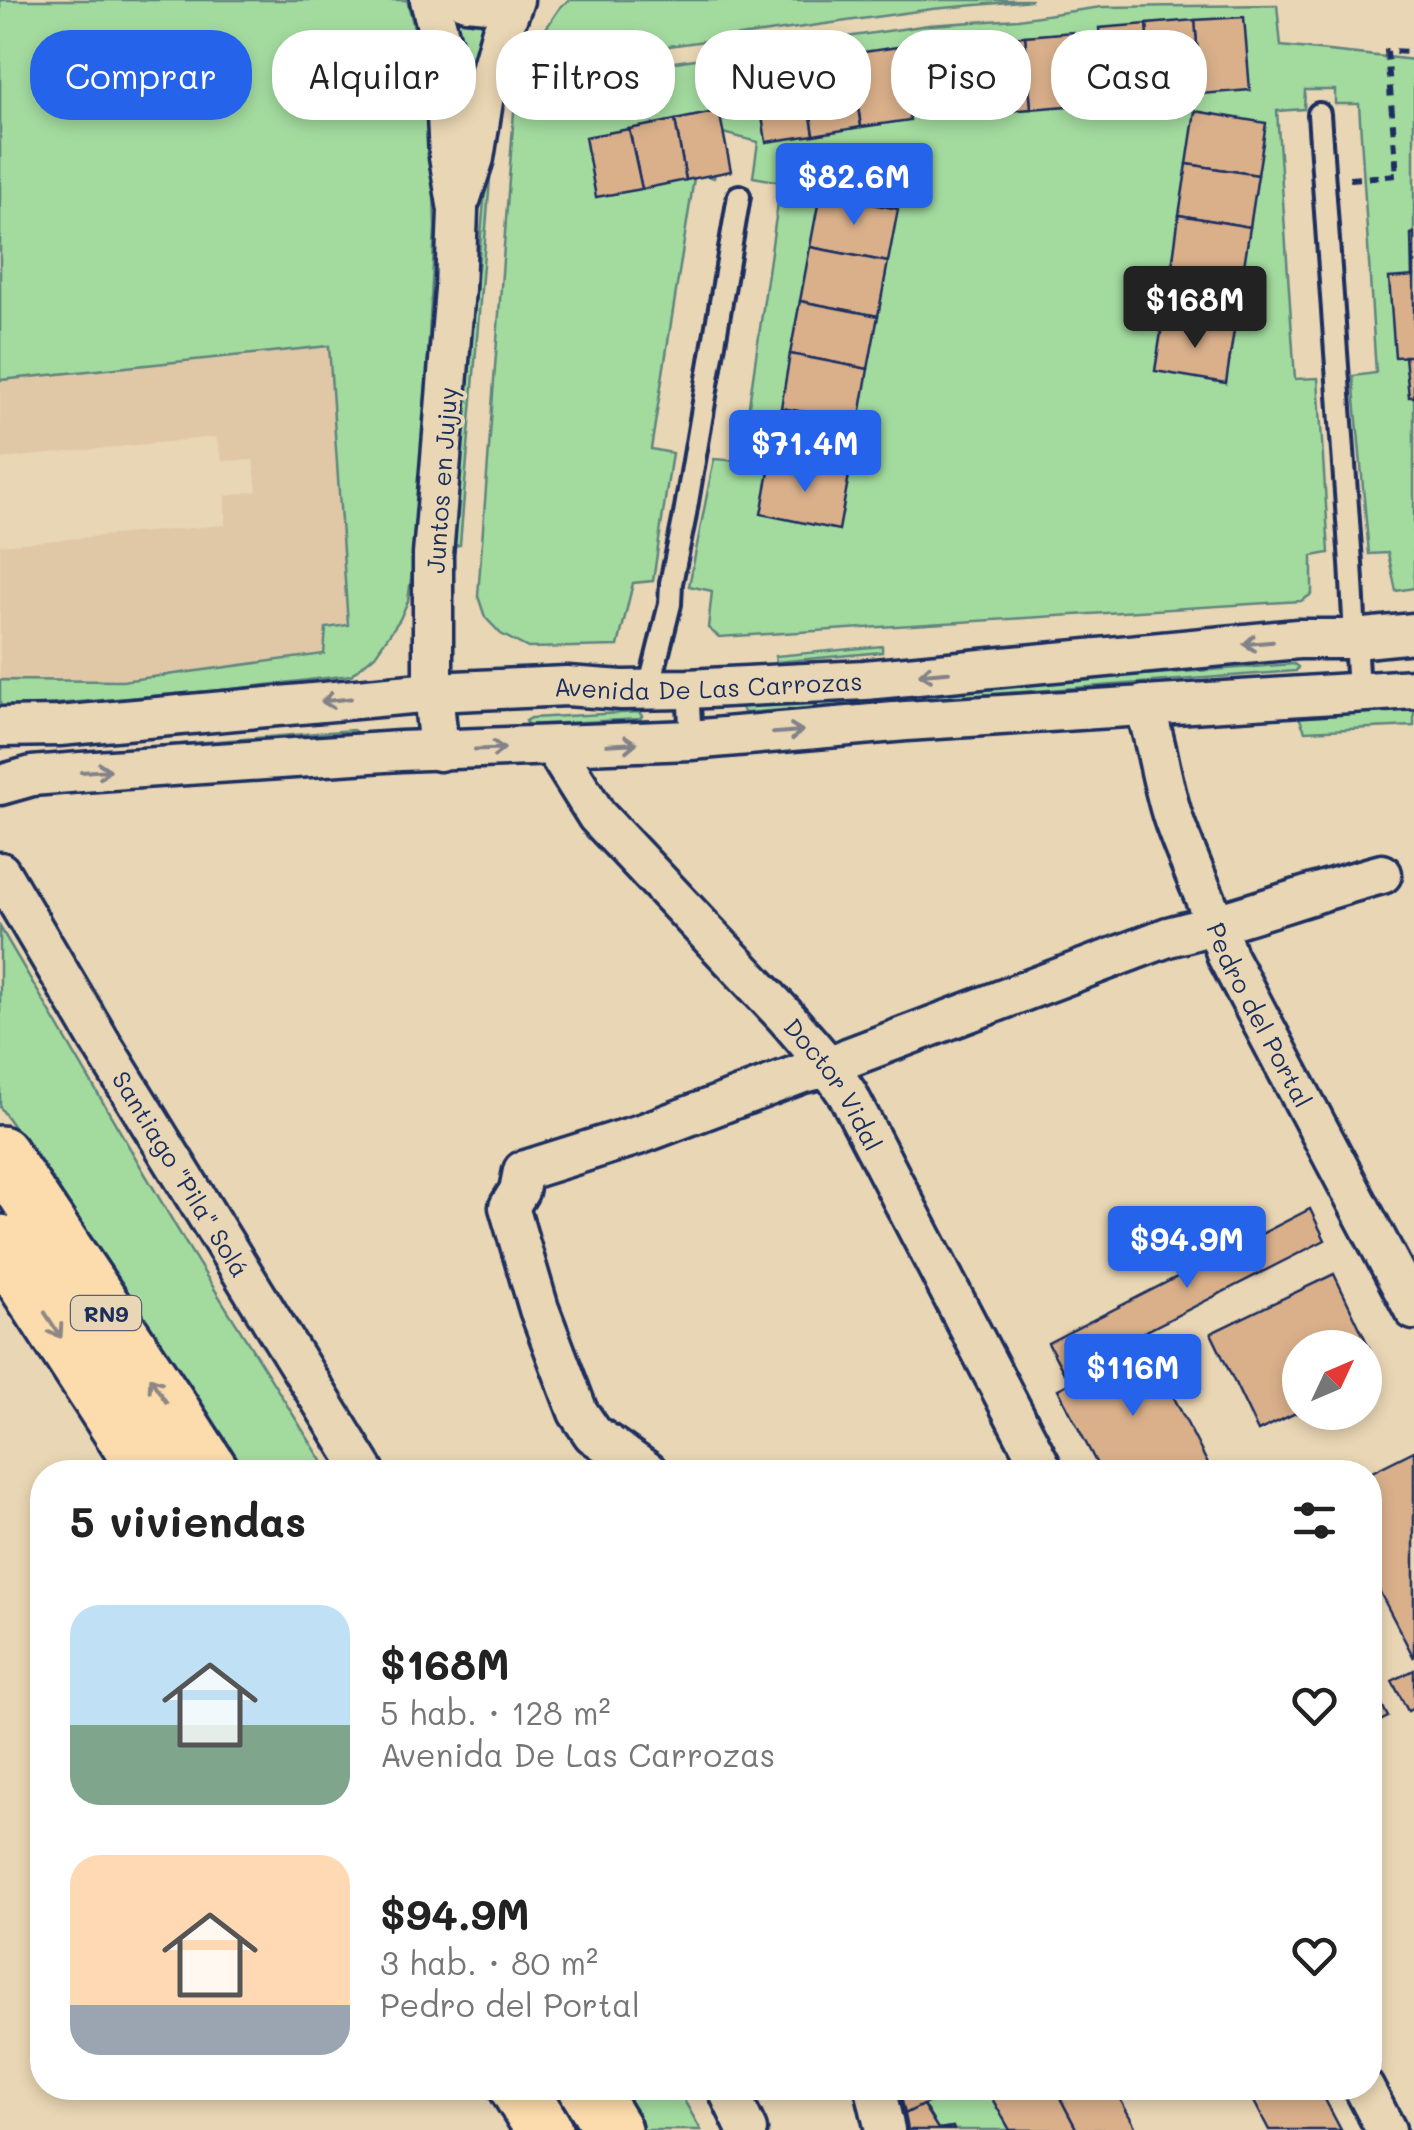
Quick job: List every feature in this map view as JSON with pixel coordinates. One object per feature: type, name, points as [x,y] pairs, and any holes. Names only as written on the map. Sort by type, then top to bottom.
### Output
[{"type":"highway","name":"RN9","points":[[0,1154],[203,1460]]},
{"type":"highway","name":"RN9","points":[[0,1243],[140,1460]]},
{"type":"highway","points":[[525,2100],[544,2130]]},
{"type":"highway","points":[[594,2100],[613,2130]]},
{"type":"street","points":[[430,0],[444,54],[449,157],[458,210]]},
{"type":"street","points":[[466,0],[496,0]]},
{"type":"street","points":[[458,210],[474,158],[484,95],[514,0]]},
{"type":"street","name":"Juntos en Jujuy","points":[[439,751],[433,692],[433,555],[456,289],[458,210]]},
{"type":"street","name":"Avenida De Las Carrozas","points":[[0,727],[59,726],[433,692],[567,686],[688,689],[865,680],[1298,639],[1414,633]]},
{"type":"street","name":"Avenida De Las Carrozas","points":[[0,785],[32,776],[80,772],[400,751],[691,740],[906,721],[1414,690]]},
{"type":"street","name":"Pedro del Portal","points":[[1144,705],[1172,816],[1227,956],[1414,1310]]},
{"type":"street","name":"Doctor Vidal","points":[[554,747],[597,816],[830,1067],[1038,1460]]},
{"type":"street","name":"Santiago \"Pila\" Solá","points":[[0,872],[359,1460]]},
{"type":"street","points":[[631,1460],[593,1434],[578,1412],[539,1309],[508,1207],[518,1191],[523,1171],[830,1067],[850,1056],[1168,937],[1382,874]]},
{"type":"street","points":[[733,2100],[748,2130]]},
{"type":"street","points":[[879,2100],[885,2130]]},
{"type":"street","points":[[1370,2100],[1386,2130]]},
{"type":"lane","points":[[1319,114],[1358,693]]},
{"type":"lane","points":[[648,689],[670,604],[739,196]]},
{"type":"lane","points":[[688,689],[691,740]]},
{"type":"path","points":[[1376,177],[1397,175],[1387,51],[1414,52]]},
{"type":"shaded area","points":[[329,346],[348,625],[325,654],[122,681],[0,680],[0,545],[225,525],[225,496],[257,491],[253,460],[222,461],[216,437],[0,459],[0,380]]},
{"type":"green space","points":[[0,0],[407,0],[414,30],[272,30],[272,120],[432,120],[435,228],[413,564],[408,601],[375,655],[351,675],[233,689],[0,706],[0,680],[122,681],[324,654],[326,628],[348,625],[329,346],[0,380]]},
{"type":"green space","points":[[570,0],[1032,0],[932,9],[783,30],[695,30],[695,42],[675,45],[675,30],[545,30],[561,6]]},
{"type":"green space","points":[[1277,5],[1281,46],[1414,60],[1414,588],[1396,591],[1388,553],[1369,554],[1353,376],[1376,373],[1359,104],[1335,104],[1335,90],[1305,90],[1304,109],[1277,111],[1295,379],[1318,378],[1329,553],[1312,556],[1312,594],[1301,601],[719,637],[708,628],[712,591],[689,586],[714,459],[741,461],[781,182],[753,177],[758,142],[723,133],[714,178],[695,172],[651,449],[672,453],[653,581],[633,583],[618,646],[528,648],[501,634],[485,617],[478,596],[513,120],[675,120],[675,62],[695,59],[695,120],[871,120],[871,33],[891,31],[891,120],[1031,120],[1031,30],[895,30],[1101,7]]},
{"type":"green space","points":[[456,13],[470,22],[489,24],[476,52],[476,30],[457,30]]},
{"type":"green space","points":[[486,179],[490,179],[460,545],[453,546]]},
{"type":"green space","points":[[882,646],[882,652],[776,662],[775,656]]},
{"type":"green space","points":[[1294,664],[1298,667],[1296,671],[745,713],[741,708],[745,704]]},
{"type":"green space","points":[[1414,696],[1414,726],[1305,731],[1292,701]]},
{"type":"green space","points":[[639,712],[640,719],[528,725],[526,721],[531,718]]},
{"type":"green space","points":[[353,730],[357,737],[32,761],[36,756]]},
{"type":"green space","points":[[0,927],[185,1242],[321,1460],[233,1460],[122,1284],[0,1107]]},
{"type":"green space","points":[[623,2100],[684,2100],[701,2130],[640,2130]]},
{"type":"green space","points":[[933,2100],[993,2100],[1010,2130],[938,2129],[923,2105]]},
{"type":"building","points":[[1244,17],[1250,90],[1207,94],[1207,30],[1196,30],[1195,20]]},
{"type":"building","points":[[1195,20],[1196,30],[1147,30],[1147,24]]},
{"type":"building","points":[[1147,24],[1147,30],[1099,30]]},
{"type":"building","points":[[1051,34],[1051,107],[1031,109],[1031,36]]},
{"type":"building","points":[[891,48],[891,120],[910,120],[861,127],[860,120],[871,120],[871,51]]},
{"type":"building","points":[[1207,113],[1266,123],[1258,175],[1187,164],[1194,120],[1207,120]]},
{"type":"building","points":[[695,116],[695,120],[721,120],[731,171],[686,180],[675,120]]},
{"type":"building","points":[[675,120],[686,180],[642,189],[629,129]]},
{"type":"building","points":[[763,120],[812,120],[814,135],[766,142]]},
{"type":"building","points":[[812,120],[860,120],[861,127],[814,135]]},
{"type":"building","points":[[629,129],[642,189],[596,197],[585,137]]},
{"type":"building","points":[[1187,164],[1258,175],[1250,227],[1179,215]]},
{"type":"building","points":[[820,194],[898,209],[888,262],[810,247]]},
{"type":"building","points":[[1179,215],[1250,227],[1242,279],[1172,267]]},
{"type":"building","points":[[1414,233],[1414,276],[1412,277],[1411,234]]},
{"type":"building","points":[[810,247],[888,262],[878,316],[800,301]]},
{"type":"building","points":[[1172,267],[1242,279],[1234,330],[1163,319]]},
{"type":"building","points":[[1414,276],[1414,356],[1395,357],[1389,278]]},
{"type":"building","points":[[800,301],[878,316],[868,369],[790,354]]},
{"type":"building","points":[[1163,319],[1234,330],[1226,383],[1155,371]]},
{"type":"building","points":[[790,354],[868,369],[859,422],[781,408]]},
{"type":"building","points":[[1405,356],[1414,356],[1414,397],[1409,397]]},
{"type":"building","points":[[781,408],[859,422],[849,475],[771,461]]},
{"type":"building","points":[[771,461],[849,475],[839,530],[761,514]]},
{"type":"building","points":[[1310,1209],[1325,1240],[1064,1373],[1048,1343]]},
{"type":"building","points":[[1334,1274],[1361,1330],[1282,1330],[1282,1420],[1258,1431],[1211,1333]]},
{"type":"building","points":[[1147,1345],[1206,1460],[1095,1460],[1058,1389]]},
{"type":"building","points":[[1414,1451],[1414,1658],[1382,1596],[1382,1467]]},
{"type":"building","points":[[1414,1670],[1414,1708],[1408,1711],[1392,1681]]},
{"type":"building","points":[[902,2100],[934,2100],[905,2114]]},
{"type":"building","points":[[993,2100],[1061,2100],[1077,2130],[1010,2130]]},
{"type":"building","points":[[1061,2100],[1121,2100],[1137,2130],[1077,2130]]},
{"type":"building","points":[[1253,2100],[1325,2100],[1341,2130],[1269,2130]]},
{"type":"building","points":[[923,2105],[938,2129],[954,2130],[908,2130],[905,2114]]}]
